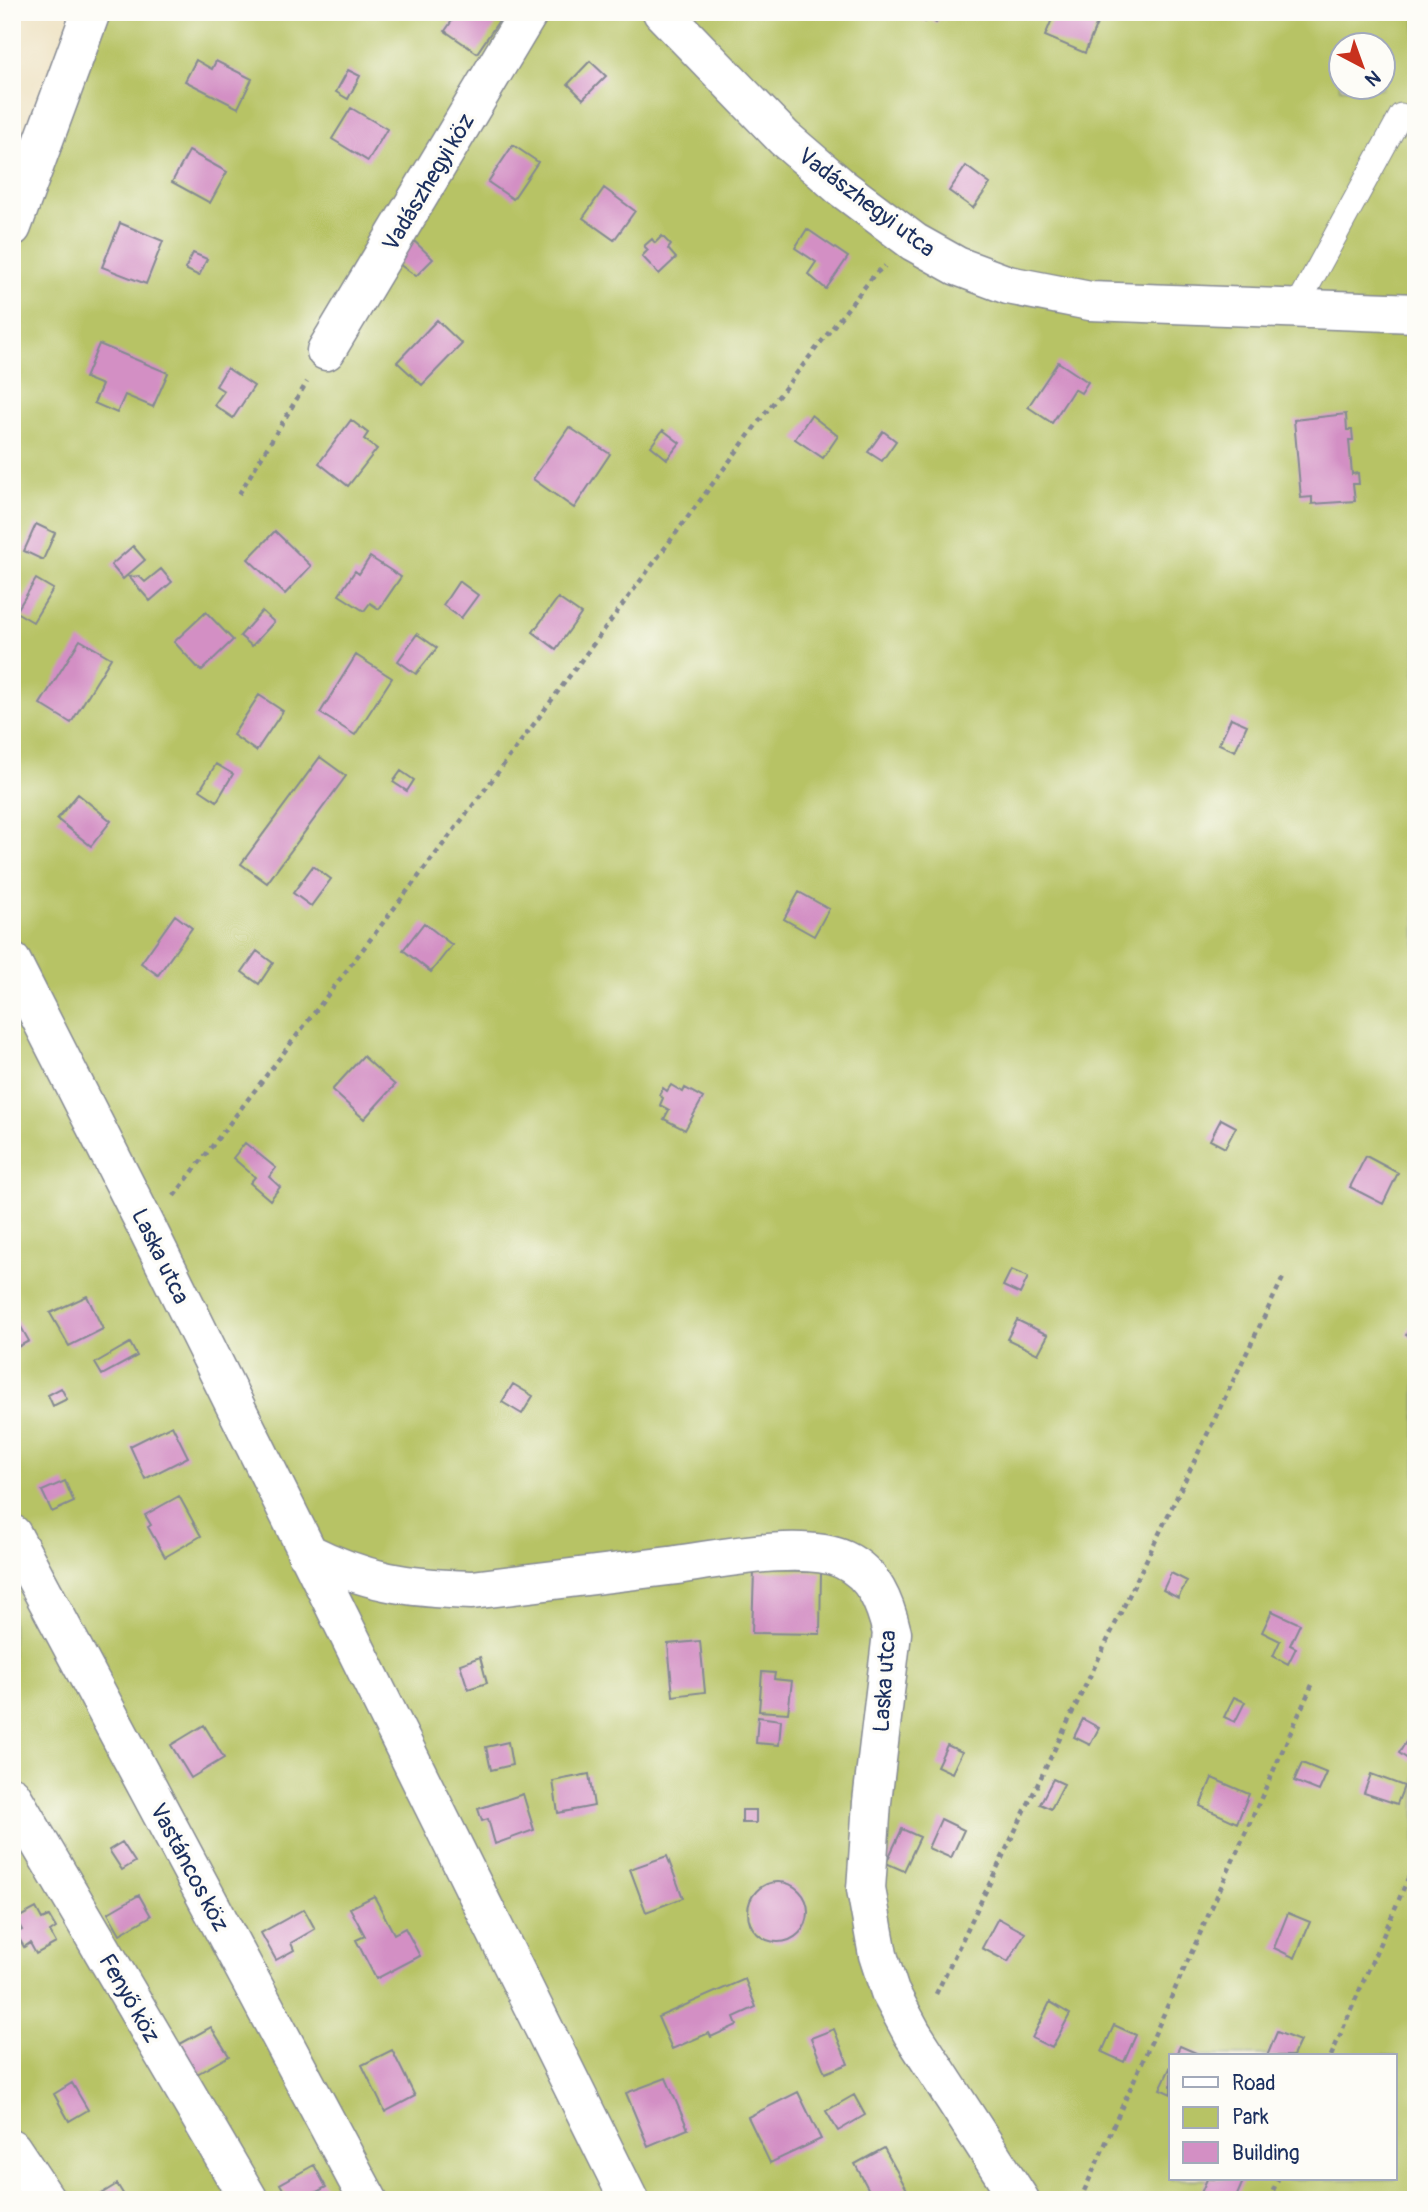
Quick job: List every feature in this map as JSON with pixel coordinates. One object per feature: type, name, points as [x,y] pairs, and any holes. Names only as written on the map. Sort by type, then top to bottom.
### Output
[{"type":"street","points":[[12,227],[91,12]]},
{"type":"street","name":"Vadászhegyi köz","points":[[326,351],[529,12]]},
{"type":"street","name":"Vadászhegyi utca","points":[[662,12],[784,138],[842,188],[915,242],[957,266],[1008,285],[1090,301],[1416,313]]},
{"type":"street","name":"Laska utca","points":[[12,962],[142,1218],[629,2200]]},
{"type":"street","name":"Vastáncos köz","points":[[12,1534],[368,2200]]},
{"type":"street","name":"Laska utca","points":[[306,1552],[342,1570],[384,1582],[424,1589],[472,1590],[769,1554],[823,1554],[845,1560],[870,1579],[886,1607],[892,1633],[872,1802],[866,1889],[878,1955],[890,1992],[912,2033],[1020,2200]]},
{"type":"street","name":"Fenyő köz","points":[[12,1796],[248,2200]]},
{"type":"street","points":[[12,2149],[46,2200]]},
{"type":"lane","points":[[1296,308],[1401,115]]},
{"type":"path","points":[[142,1218],[170,1201],[491,783],[766,412],[874,275],[915,242]]},
{"type":"path","points":[[239,494],[326,351]]},
{"type":"path","points":[[912,2033],[920,2026],[1283,1278]]},
{"type":"path","points":[[1080,2200],[1312,1685]]},
{"type":"path","points":[[1332,2054],[1416,1860]]},
{"type":"path","points":[[1269,2200],[1278,2180]]},
{"type":"green space","points":[[91,12],[1416,12],[1416,2200],[12,2200],[12,227]]},
{"type":"building","points":[[458,12],[498,12],[502,16],[477,53],[445,31]]},
{"type":"building","points":[[913,12],[944,12],[936,23],[929,18],[925,22]]},
{"type":"building","points":[[1055,12],[1076,12],[1098,21],[1085,53],[1045,36]]},
{"type":"building","points":[[196,60],[212,69],[216,61],[252,79],[238,108],[185,81]]},
{"type":"building","points":[[590,61],[606,76],[583,99],[568,84]]},
{"type":"building","points":[[348,70],[360,76],[348,99],[336,92]]},
{"type":"building","points":[[351,108],[387,129],[368,161],[332,139]]},
{"type":"building","points":[[513,145],[538,162],[513,199],[488,182]]},
{"type":"building","points":[[189,151],[227,172],[210,203],[172,182]]},
{"type":"building","points":[[966,166],[990,184],[973,208],[949,191]]},
{"type":"building","points":[[604,188],[635,211],[614,240],[583,218]]},
{"type":"building","points":[[120,223],[163,241],[146,284],[102,267]]},
{"type":"building","points":[[807,229],[848,257],[826,289],[808,274],[816,262],[795,248]]},
{"type":"building","points":[[408,235],[433,259],[416,276],[393,260]]},
{"type":"building","points":[[662,236],[671,245],[668,249],[676,258],[659,274],[642,256],[648,250],[644,246],[652,239],[655,243]]},
{"type":"building","points":[[193,253],[207,259],[199,276],[185,269]]},
{"type":"building","points":[[437,320],[462,344],[422,385],[397,362]]},
{"type":"building","points":[[99,344],[168,373],[153,407],[125,395],[117,413],[94,403],[102,385],[85,378]]},
{"type":"building","points":[[1058,362],[1088,382],[1081,393],[1074,389],[1052,423],[1028,407]]},
{"type":"building","points":[[227,368],[254,386],[233,418],[214,405],[224,391],[216,386]]},
{"type":"building","points":[[1346,414],[1347,430],[1352,430],[1353,440],[1349,440],[1352,474],[1358,473],[1359,484],[1353,484],[1355,501],[1312,504],[1312,497],[1301,498],[1294,420]]},
{"type":"building","points":[[811,415],[838,436],[823,458],[795,439]]},
{"type":"building","points":[[351,420],[368,433],[364,439],[377,449],[348,486],[319,463]]},
{"type":"building","points":[[569,427],[610,454],[574,508],[533,479]]},
{"type":"building","points":[[663,430],[680,443],[667,459],[651,446]]},
{"type":"building","points":[[883,431],[896,441],[882,461],[868,452]]},
{"type":"building","points":[[36,524],[55,533],[43,560],[24,551]]},
{"type":"building","points":[[275,531],[311,566],[285,594],[248,559]]},
{"type":"building","points":[[133,546],[145,560],[123,579],[111,565]]},
{"type":"building","points":[[370,557],[401,577],[379,609],[370,603],[364,611],[339,595],[355,571],[359,574]]},
{"type":"building","points":[[161,569],[172,582],[150,601],[129,577],[139,576],[145,582]]},
{"type":"building","points":[[36,579],[53,589],[33,622],[16,612]]},
{"type":"building","points":[[459,581],[478,595],[461,618],[443,605]]},
{"type":"building","points":[[558,598],[581,614],[556,649],[533,632]]},
{"type":"building","points":[[262,611],[274,622],[252,646],[240,636]]},
{"type":"building","points":[[206,612],[233,640],[201,671],[174,642]]},
{"type":"building","points":[[417,634],[437,648],[416,674],[398,661]]},
{"type":"building","points":[[80,640],[111,658],[71,723],[40,704]]},
{"type":"building","points":[[356,655],[392,678],[355,735],[320,713]]},
{"type":"building","points":[[259,695],[283,711],[256,751],[233,735]]},
{"type":"building","points":[[1231,718],[1247,725],[1235,751],[1219,744]]},
{"type":"building","points":[[320,757],[346,776],[267,883],[241,864]]},
{"type":"building","points":[[216,764],[233,774],[217,801],[200,790]]},
{"type":"building","points":[[401,771],[414,780],[407,791],[393,782]]},
{"type":"building","points":[[78,794],[111,821],[91,846],[57,819]]},
{"type":"building","points":[[313,866],[331,879],[311,906],[293,893]]},
{"type":"building","points":[[799,892],[829,909],[814,936],[784,919]]},
{"type":"building","points":[[175,915],[192,928],[158,975],[141,963]]},
{"type":"building","points":[[424,923],[452,945],[431,972],[403,950]]},
{"type":"building","points":[[257,951],[273,963],[259,984],[242,972]]},
{"type":"building","points":[[363,1056],[395,1085],[364,1119],[332,1090]]},
{"type":"building","points":[[671,1085],[683,1092],[685,1088],[703,1098],[685,1130],[664,1119],[669,1110],[660,1105],[663,1098],[659,1095],[663,1088],[667,1091]]},
{"type":"building","points":[[1221,1119],[1236,1127],[1225,1148],[1210,1140]]},
{"type":"building","points":[[245,1143],[276,1168],[269,1177],[280,1187],[270,1200],[250,1183],[255,1177],[233,1158]]},
{"type":"building","points":[[1366,1156],[1398,1173],[1383,1204],[1350,1187]]},
{"type":"building","points":[[1011,1270],[1028,1277],[1020,1294],[1003,1286]]},
{"type":"building","points":[[87,1296],[103,1329],[69,1346],[50,1313]]},
{"type":"building","points":[[1416,1315],[1416,1340],[1406,1335]]},
{"type":"building","points":[[17,1320],[29,1341],[12,1350],[12,1323]]},
{"type":"building","points":[[1017,1320],[1048,1335],[1038,1354],[1007,1339]]},
{"type":"building","points":[[130,1343],[137,1356],[102,1375],[95,1363]]},
{"type":"building","points":[[513,1384],[533,1396],[522,1414],[502,1402]]},
{"type":"building","points":[[61,1388],[67,1399],[53,1406],[48,1395]]},
{"type":"building","points":[[172,1425],[188,1457],[145,1479],[130,1446]]},
{"type":"building","points":[[65,1481],[74,1502],[52,1512],[42,1491]]},
{"type":"building","points":[[179,1496],[201,1536],[165,1557],[148,1527],[151,1525],[145,1515]]},
{"type":"building","points":[[754,1571],[821,1572],[820,1634],[752,1633]]},
{"type":"building","points":[[1171,1573],[1187,1581],[1178,1598],[1163,1590]]},
{"type":"building","points":[[1272,1611],[1300,1624],[1290,1645],[1296,1648],[1288,1664],[1273,1656],[1280,1641],[1262,1632]]},
{"type":"building","points":[[700,1641],[705,1692],[673,1696],[668,1644]]},
{"type":"building","points":[[480,1657],[487,1683],[468,1689],[460,1664]]},
{"type":"building","points":[[762,1672],[775,1673],[774,1679],[792,1681],[788,1713],[759,1711]]},
{"type":"building","points":[[1234,1697],[1245,1702],[1235,1722],[1224,1717]]},
{"type":"building","points":[[758,1717],[781,1720],[779,1745],[756,1743]]},
{"type":"building","points":[[1083,1719],[1099,1728],[1090,1745],[1074,1737]]},
{"type":"building","points":[[204,1725],[224,1758],[191,1778],[171,1745]]},
{"type":"building","points":[[1409,1737],[1416,1741],[1416,1753],[1411,1761],[1399,1753]]},
{"type":"building","points":[[508,1742],[512,1765],[491,1770],[486,1747]]},
{"type":"building","points":[[947,1745],[962,1752],[952,1773],[937,1766]]},
{"type":"building","points":[[1302,1763],[1327,1773],[1319,1791],[1294,1781]]},
{"type":"building","points":[[589,1774],[594,1806],[558,1813],[553,1781]]},
{"type":"building","points":[[1371,1774],[1404,1786],[1397,1804],[1364,1793]]},
{"type":"building","points":[[1212,1778],[1249,1794],[1237,1823],[1200,1806]]},
{"type":"building","points":[[1053,1779],[1064,1784],[1051,1809],[1040,1804]]},
{"type":"building","points":[[523,1794],[534,1830],[495,1844],[488,1819],[482,1821],[478,1809]]},
{"type":"building","points":[[742,1810],[756,1810],[756,1823],[742,1823]]},
{"type":"building","points":[[941,1819],[964,1830],[951,1858],[928,1848]]},
{"type":"building","points":[[902,1829],[920,1837],[904,1871],[886,1863]]},
{"type":"building","points":[[122,1842],[135,1862],[122,1870],[109,1850]]},
{"type":"building","points":[[667,1856],[683,1898],[646,1912],[630,1869]]},
{"type":"building","points":[[778,1882],[799,1891],[808,1912],[799,1933],[778,1942],[757,1933],[748,1912],[757,1891]]},
{"type":"building","points":[[139,1895],[151,1916],[120,1934],[108,1913]]},
{"type":"building","points":[[374,1896],[394,1934],[405,1928],[420,1956],[376,1979],[356,1940],[365,1936],[350,1908]]},
{"type":"building","points":[[36,1908],[42,1919],[49,1916],[56,1928],[50,1932],[56,1943],[36,1954],[30,1943],[24,1947],[16,1933],[22,1930],[16,1919]]},
{"type":"building","points":[[304,1909],[315,1929],[291,1943],[294,1950],[276,1960],[261,1933]]},
{"type":"building","points":[[1288,1913],[1310,1922],[1295,1958],[1274,1948]]},
{"type":"building","points":[[998,1918],[1025,1933],[1008,1962],[982,1948]]},
{"type":"building","points":[[745,1979],[756,2007],[734,2017],[737,2025],[711,2037],[709,2033],[672,2049],[658,2017]]},
{"type":"building","points":[[1050,2002],[1070,2014],[1052,2048],[1032,2038]]},
{"type":"building","points":[[1114,2025],[1136,2035],[1124,2062],[1102,2052]]},
{"type":"building","points":[[211,2027],[229,2056],[197,2074],[180,2044]]},
{"type":"building","points":[[834,2029],[848,2064],[825,2073],[811,2038]]},
{"type":"building","points":[[1277,2032],[1300,2041],[1294,2054],[1268,2054]]},
{"type":"building","points":[[1180,2046],[1198,2054],[1176,2054]]},
{"type":"building","points":[[392,2050],[415,2096],[385,2112],[362,2065]]},
{"type":"building","points":[[1169,2070],[1169,2093],[1160,2089]]},
{"type":"building","points":[[666,2078],[688,2129],[648,2146],[626,2093]]},
{"type":"building","points":[[72,2083],[88,2110],[69,2121],[54,2094]]},
{"type":"building","points":[[798,2092],[821,2139],[770,2163],[748,2117]]},
{"type":"building","points":[[854,2095],[865,2115],[838,2131],[826,2111]]},
{"type":"building","points":[[884,2148],[910,2195],[900,2200],[874,2200],[855,2164]]},
{"type":"building","points":[[314,2165],[326,2187],[302,2200],[289,2200],[280,2184]]},
{"type":"building","points":[[1207,2180],[1244,2180],[1235,2200],[1198,2200]]},
{"type":"building","points":[[117,2184],[127,2200],[91,2200]]}]
